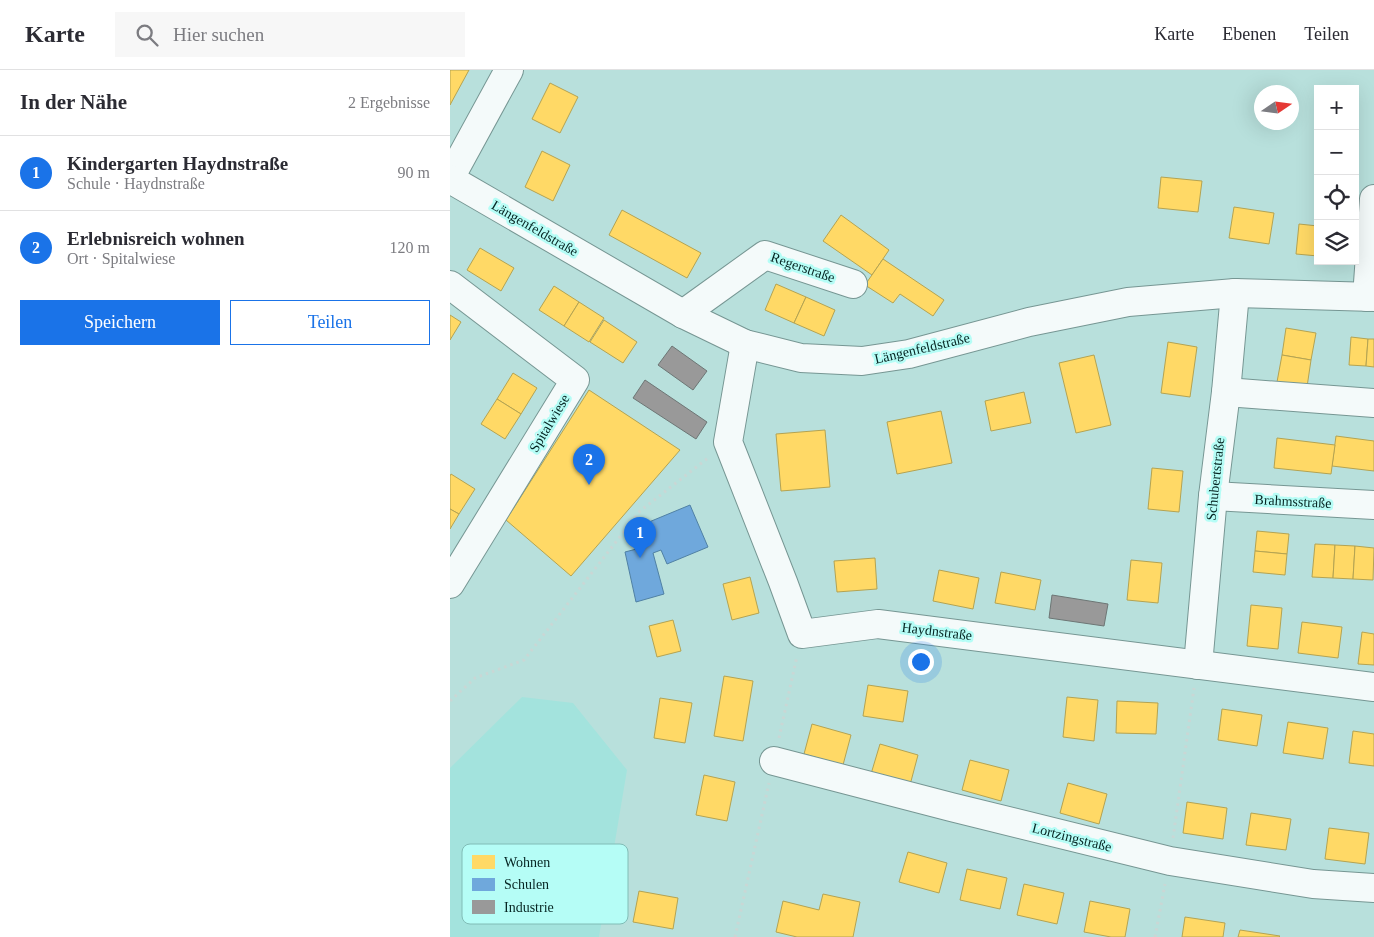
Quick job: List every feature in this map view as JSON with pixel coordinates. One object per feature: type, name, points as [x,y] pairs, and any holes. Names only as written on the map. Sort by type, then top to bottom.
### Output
[{"type":"street","points":[[450,179],[509,70]]},
{"type":"street","name":"Längenfeldstraße","points":[[450,179],[683,314],[745,344],[801,358],[862,361],[910,354],[1029,322],[1128,302],[1235,293],[1370,297]]},
{"type":"street","points":[[1370,297],[1374,199]]},
{"type":"street","name":"Regerstraße","points":[[683,314],[765,254],[853,284]]},
{"type":"street","name":"Spitalwiese","points":[[450,285],[575,380],[452,575]]},
{"type":"street","name":"Schubertstraße","points":[[1198,665],[1213,496],[1226,392],[1235,293]]},
{"type":"street","points":[[728,442],[745,344]]},
{"type":"street","points":[[1226,392],[1374,403]]},
{"type":"street","name":"Haydnstraße","points":[[728,442],[802,634],[878,624],[1374,687]]},
{"type":"street","name":"Brahmsstraße","points":[[1213,496],[1374,505]]},
{"type":"street","name":"Lortzingstraße","points":[[774,761],[1170,861],[1313,884],[1374,888]]},
{"type":"path","points":[[450,701],[474,678],[524,660],[640,511],[728,442]]},
{"type":"path","points":[[1155,937],[1170,861],[1198,665]]},
{"type":"shaded area","points":[[522,697],[573,703],[627,770],[615,844],[462,844],[462,924],[601,924],[599,937],[450,937],[450,768]]},
{"type":"building: Wohnen","points":[[450,70],[469,70],[450,105]]},
{"type":"building: Wohnen","points":[[550,83],[578,97],[560,133],[532,119]]},
{"type":"building: Wohnen","points":[[542,151],[570,165],[553,201],[525,187]]},
{"type":"building: Wohnen","points":[[1161,177],[1202,181],[1198,212],[1158,208]]},
{"type":"building: Wohnen","points":[[1234,207],[1274,213],[1269,244],[1229,238]]},
{"type":"building: Wohnen","points":[[622,210],[701,253],[687,278],[609,235]]},
{"type":"building: Wohnen","points":[[841,215],[889,250],[872,275],[823,241]]},
{"type":"building: Wohnen","points":[[1299,224],[1314,226],[1314,256],[1296,254]]},
{"type":"building: Wohnen","points":[[480,248],[514,268],[501,291],[467,270]]},
{"type":"building: Wohnen","points":[[883,259],[944,300],[933,316],[900,294],[893,303],[865,285]]},
{"type":"building: Wohnen","points":[[776,284],[806,297],[794,323],[765,310]]},
{"type":"building: Wohnen","points":[[554,286],[579,302],[564,326],[539,310]]},
{"type":"building: Wohnen","points":[[806,297],[835,310],[824,336],[794,323]]},
{"type":"building: Wohnen","points":[[579,302],[604,318],[589,342],[564,326]]},
{"type":"building: Wohnen","points":[[450,315],[461,322],[450,340]]},
{"type":"building: Wohnen","points":[[604,320],[637,342],[623,363],[590,342]]},
{"type":"building: Wohnen","points":[[1286,328],[1316,333],[1311,360],[1282,355]]},
{"type":"building: Wohnen","points":[[1351,337],[1368,339],[1366,366],[1349,365]]},
{"type":"building: Wohnen","points":[[1368,339],[1374,339],[1374,367],[1366,366]]},
{"type":"building: Wohnen","points":[[1168,342],[1197,347],[1190,397],[1161,393]]},
{"type":"building: Wohnen","points":[[1094,355],[1111,425],[1076,433],[1059,363]]},
{"type":"building: Wohnen","points":[[1282,355],[1311,360],[1307,387],[1277,382]]},
{"type":"building: Wohnen","points":[[513,373],[537,388],[521,414],[497,399]]},
{"type":"building: Wohnen","points":[[589,390],[680,450],[571,576],[506,520]]},
{"type":"building: Wohnen","points":[[1024,392],[1031,423],[991,431],[985,401]]},
{"type":"building: Wohnen","points":[[497,399],[521,414],[505,439],[481,424]]},
{"type":"building: Wohnen","points":[[941,411],[952,463],[897,474],[887,422]]},
{"type":"building: Wohnen","points":[[825,430],[830,487],[781,491],[776,434]]},
{"type":"building: Wohnen","points":[[1336,436],[1374,441],[1374,471],[1332,466]]},
{"type":"building: Wohnen","points":[[1277,438],[1335,445],[1331,474],[1274,468]]},
{"type":"building: Wohnen","points":[[1152,468],[1183,471],[1179,512],[1148,509]]},
{"type":"building: Wohnen","points":[[451,474],[475,489],[459,514],[450,509]]},
{"type":"building: Wohnen","points":[[450,509],[459,514],[450,529]]},
{"type":"building: Wohnen","points":[[1257,531],[1289,534],[1287,554],[1255,551]]},
{"type":"building: Wohnen","points":[[1315,544],[1335,545],[1333,578],[1312,577]]},
{"type":"building: Wohnen","points":[[1335,545],[1355,546],[1353,579],[1333,578]]},
{"type":"building: Wohnen","points":[[1355,546],[1374,548],[1373,580],[1353,579]]},
{"type":"building: Wohnen","points":[[1255,551],[1287,554],[1285,575],[1253,572]]},
{"type":"building: Wohnen","points":[[875,558],[877,589],[837,592],[834,561]]},
{"type":"building: Wohnen","points":[[1131,560],[1162,563],[1158,603],[1127,600]]},
{"type":"building: Wohnen","points":[[939,570],[979,578],[973,609],[933,601]]},
{"type":"building: Wohnen","points":[[1001,572],[1041,580],[1035,610],[995,603]]},
{"type":"building: Wohnen","points":[[750,577],[759,613],[732,620],[723,584]]},
{"type":"building: Wohnen","points":[[1251,605],[1282,608],[1278,649],[1247,646]]},
{"type":"building: Wohnen","points":[[673,620],[681,651],[657,657],[649,626]]},
{"type":"building: Wohnen","points":[[1302,622],[1342,627],[1338,658],[1298,653]]},
{"type":"building: Wohnen","points":[[1362,632],[1374,634],[1374,665],[1358,664]]},
{"type":"building: Wohnen","points":[[724,676],[753,681],[743,741],[714,736]]},
{"type":"building: Wohnen","points":[[868,685],[908,691],[903,722],[863,716]]},
{"type":"building: Wohnen","points":[[1067,697],[1098,700],[1094,741],[1063,737]]},
{"type":"building: Wohnen","points":[[660,698],[692,703],[685,743],[654,738]]},
{"type":"building: Wohnen","points":[[1117,701],[1158,703],[1156,734],[1116,733]]},
{"type":"building: Wohnen","points":[[1222,709],[1262,715],[1257,746],[1218,740]]},
{"type":"building: Wohnen","points":[[1288,722],[1328,728],[1323,759],[1283,753]]},
{"type":"building: Wohnen","points":[[812,724],[851,735],[843,765],[804,754]]},
{"type":"building: Wohnen","points":[[1353,731],[1374,734],[1374,766],[1349,763]]},
{"type":"building: Wohnen","points":[[880,744],[918,755],[910,785],[871,774]]},
{"type":"building: Wohnen","points":[[970,760],[1009,770],[1001,801],[962,790]]},
{"type":"building: Wohnen","points":[[704,775],[735,782],[727,821],[696,815]]},
{"type":"building: Wohnen","points":[[1068,783],[1107,794],[1099,824],[1060,813]]},
{"type":"building: Wohnen","points":[[1187,802],[1227,808],[1223,839],[1183,833]]},
{"type":"building: Wohnen","points":[[1251,813],[1291,819],[1286,850],[1246,845]]},
{"type":"building: Wohnen","points":[[1329,828],[1369,833],[1365,864],[1325,859]]},
{"type":"building: Wohnen","points":[[908,852],[947,863],[939,893],[899,882]]},
{"type":"building: Wohnen","points":[[967,869],[1007,878],[1000,909],[960,900]]},
{"type":"building: Wohnen","points":[[1024,884],[1064,893],[1057,924],[1017,915]]},
{"type":"building: Wohnen","points":[[639,891],[678,898],[673,929],[633,922]]},
{"type":"building: Wohnen","points":[[823,894],[860,902],[853,937],[797,937],[776,932],[783,901],[819,910]]},
{"type":"building: Wohnen","points":[[1090,901],[1130,909],[1125,937],[1111,937],[1084,932]]},
{"type":"building: Wohnen","points":[[1185,917],[1225,923],[1223,937],[1182,937]]},
{"type":"building: Wohnen","points":[[1240,930],[1280,936],[1238,937]]},
{"type":"building: Schulen","points":[[690,505],[708,547],[667,564],[661,550],[653,553],[664,594],[636,602],[625,552],[648,546],[645,538],[655,535],[649,522]]},
{"type":"building: Industrie","points":[[672,346],[707,371],[693,390],[658,365]]},
{"type":"building: Industrie","points":[[645,380],[707,422],[696,439],[633,398]]},
{"type":"building: Industrie","points":[[1052,595],[1108,604],[1104,626],[1049,618]]},
{"type":"place","name":"Erlebnisreich wohnen","points":[[589,485]]},
{"type":"place","name":"Kindergarten Haydnstraße","points":[[640,558]]}]
